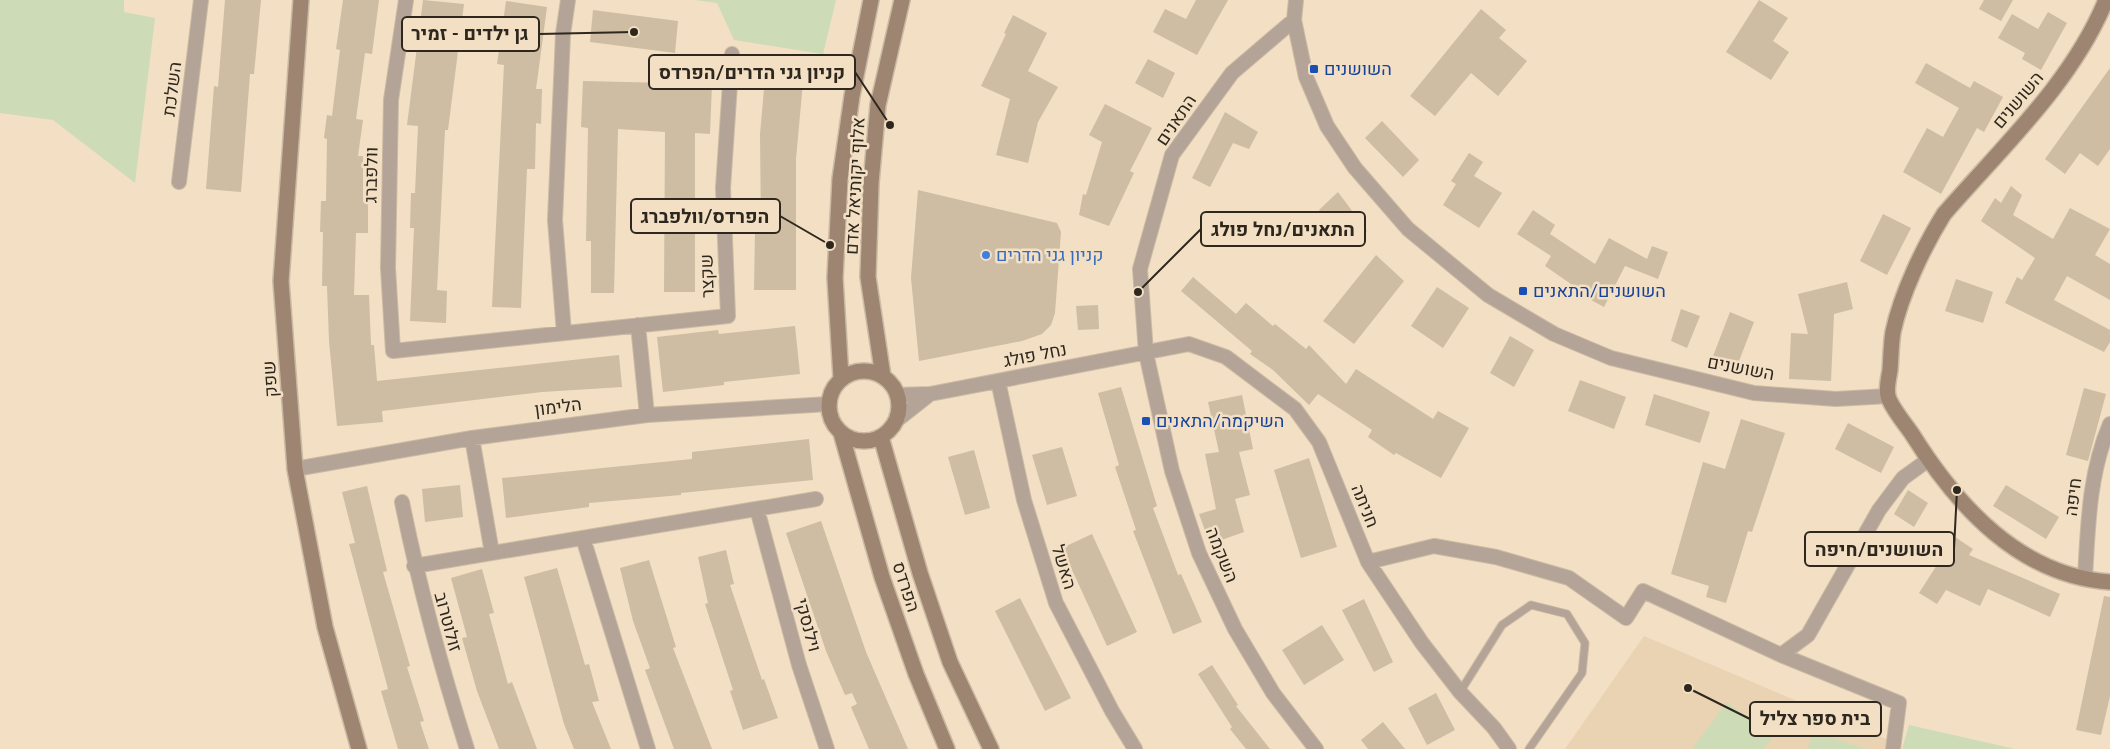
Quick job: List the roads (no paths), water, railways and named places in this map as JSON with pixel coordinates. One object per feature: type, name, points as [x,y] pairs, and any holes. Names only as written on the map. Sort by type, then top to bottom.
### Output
[{"type":"street","name":"השלכת","points":[[179,182],[201,0]]},
{"type":"street","name":"שפק","points":[[301,0],[281,281],[295,468],[325,627],[359,749]]},
{"type":"street","name":"וולפברג","points":[[393,351],[388,268],[391,100],[406,0]]},
{"type":"street","points":[[564,333],[555,220],[563,34],[568,0]]},
{"type":"street","name":"אלוף יקותיאל אדם","points":[[841,378],[835,278],[840,179],[852,96],[871,0]]},
{"type":"street","name":"אלוף יקותיאל אדם","points":[[883,376],[868,277],[871,183],[878,105],[902,0]]},
{"type":"street","points":[[1294,20],[1296,0]]},
{"type":"street","name":"השושנים","points":[[1294,20],[1306,76],[1327,126],[1355,168],[1408,229],[1488,295],[1554,334],[1611,358],[1754,393],[1836,399],[1888,396],[1893,332],[1902,302],[1935,228],[1944,214],[2053,90],[2082,49],[2102,2]]},
{"type":"street","name":"התאנים","points":[[1146,353],[1140,269],[1172,155],[1232,73],[1294,20]]},
{"type":"street","name":"שקצר","points":[[393,351],[728,316],[723,188],[732,54]]},
{"type":"street","points":[[638,325],[647,415]]},
{"type":"street","name":"חניתה","points":[[1146,353],[1189,344],[1226,357],[1295,409],[1319,442],[1368,562],[1422,643],[1460,692],[1494,728],[1508,749]]},
{"type":"street","name":"נחל פולג","points":[[898,395],[930,394],[1146,353]]},
{"type":"street","name":"השקמה","points":[[1146,353],[1172,471],[1199,553],[1234,629],[1274,693],[1316,749]]},
{"type":"street","points":[[867,370],[883,376],[893,385],[898,395],[900,408],[897,420],[891,429],[881,437],[859,441],[841,433],[830,416],[828,404],[833,388],[841,378],[855,371],[867,370]]},
{"type":"street","name":"האשל","points":[[998,381],[1024,500],[1056,603],[1112,711],[1136,749]]},
{"type":"street","name":"נחל פולג","points":[[897,420],[930,394]]},
{"type":"street","points":[[1888,396],[1928,460],[1963,503],[2006,544],[2048,568],[2085,578],[2110,582]]},
{"type":"street","name":"הלימון","points":[[295,468],[472,438],[647,415],[828,404]]},
{"type":"street","name":"חיפה","points":[[2085,578],[2089,508],[2094,473],[2110,424]]},
{"type":"street","name":"הפרדס","points":[[841,433],[882,577],[916,674],[948,749]]},
{"type":"street","name":"הפרדס","points":[[881,437],[920,572],[950,662],[991,749]]},
{"type":"street","points":[[472,438],[492,553]]},
{"type":"street","points":[[1781,655],[1808,635],[1880,510],[1903,478],[1928,460]]},
{"type":"street","points":[[414,566],[816,500]]},
{"type":"street","name":"זולוטרוב","points":[[402,502],[414,566],[440,662],[467,749]]},
{"type":"street","name":"וילנסקי","points":[[757,509],[799,665],[828,749]]},
{"type":"street","points":[[583,538],[648,749]]},
{"type":"street","points":[[1368,562],[1434,546],[1496,557],[1568,578],[1626,618],[1643,591],[1781,655],[1899,703],[1893,749]]},
{"type":"lane","points":[[1460,692],[1502,625],[1531,605],[1567,614],[1585,643],[1582,673],[1529,749]]},
{"type":"place","name":"גן ילדים - זמיר","points":[[634,32]]},
{"type":"place","name":"השושנים","points":[[1314,69]]},
{"type":"place","name":"קניון גני הדרים/הפרדס","points":[[890,125]]},
{"type":"place","name":"הפרדס/וולפברג","points":[[830,245]]},
{"type":"place","name":"קניון גני הדרים","points":[[986,255]]},
{"type":"place","name":"השושנים/התאנים","points":[[1523,291]]},
{"type":"place","name":"התאנים/נחל פולג","points":[[1138,292]]},
{"type":"place","name":"השיקמה/התאנים","points":[[1146,421]]},
{"type":"place","name":"השושנים/חיפה","points":[[1957,490]]},
{"type":"place","name":"בית ספר צליל","points":[[1688,688]]}]
